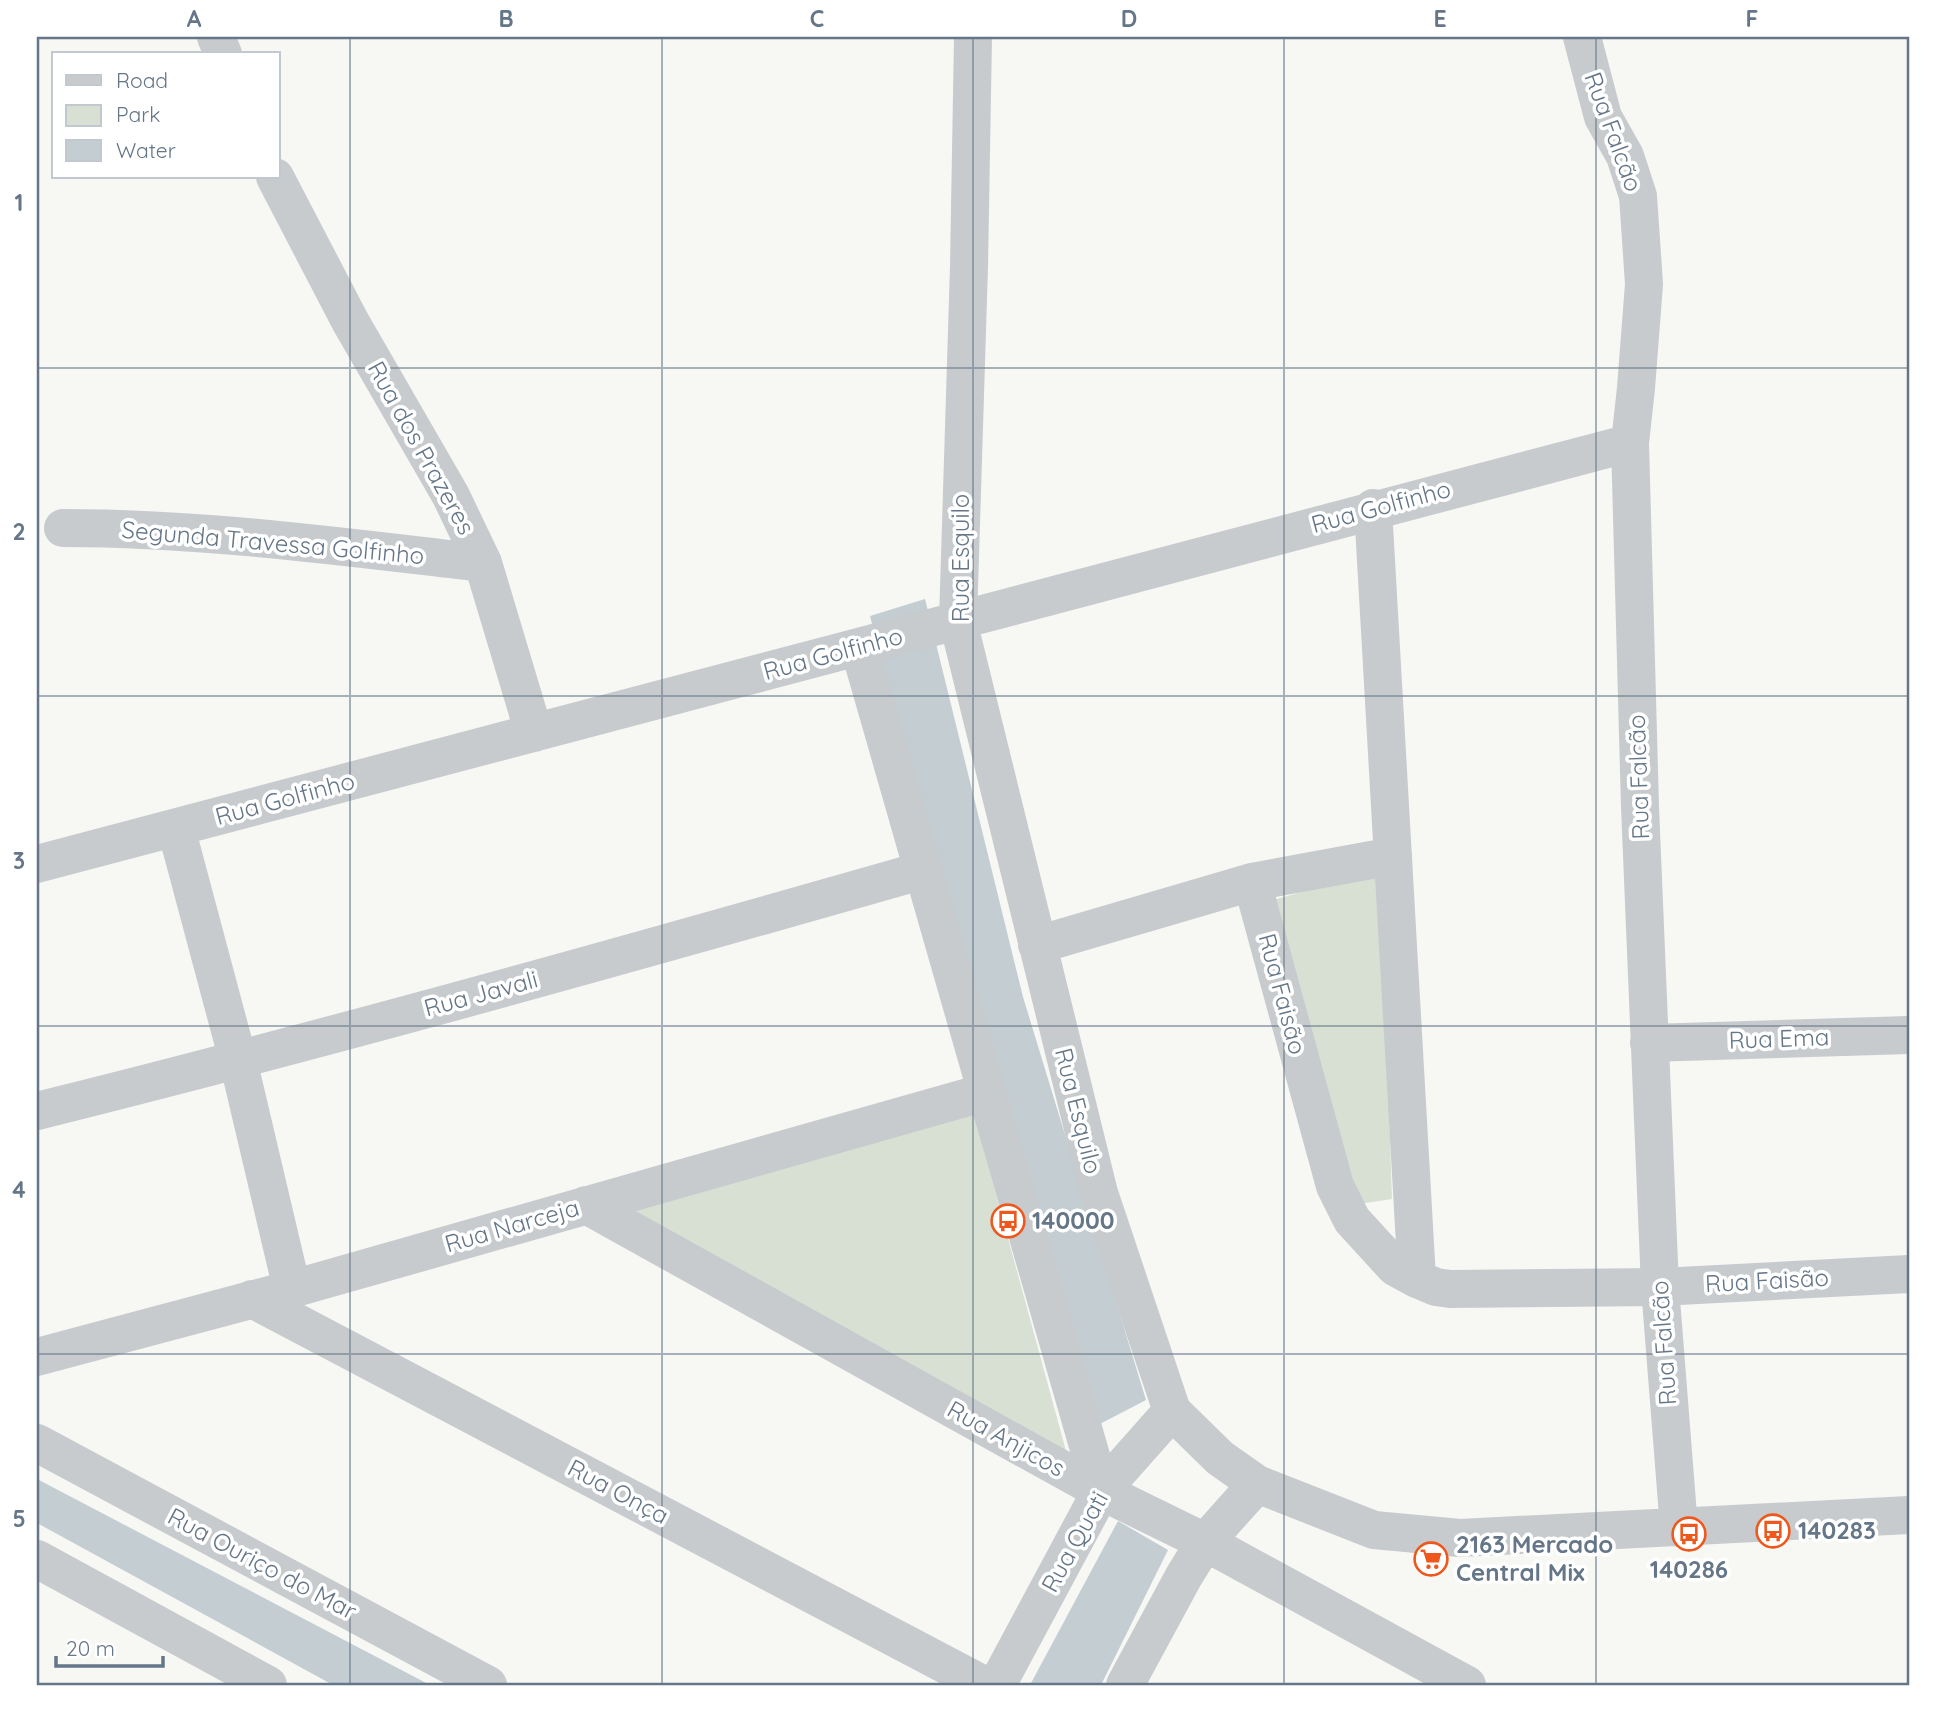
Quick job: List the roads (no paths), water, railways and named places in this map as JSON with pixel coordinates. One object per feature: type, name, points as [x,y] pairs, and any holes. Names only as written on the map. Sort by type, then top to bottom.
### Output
[{"type":"street","name":"Rua Esquilo","points":[[973,37],[969,280],[953,622],[1099,1193],[1172,1411],[1220,1458],[1257,1484],[1374,1530],[1460,1538],[1909,1515]]},
{"type":"street","name":"Rua Falcão","points":[[1582,37],[1603,117],[1625,156],[1637,195],[1644,284],[1630,443],[1640,807],[1660,1287],[1679,1528]]},
{"type":"street","name":"Rua dos Prazeres","points":[[276,178],[350,321],[451,496],[484,563],[534,733]]},
{"type":"street","name":"Rua Golfinho","points":[[37,863],[953,622],[1373,508],[1630,443]]},
{"type":"street","points":[[1373,508],[1417,1279]]},
{"type":"street","name":"Segunda Travessa Golfinho","points":[[63,528],[121,528],[239,535],[484,563]]},
{"type":"street","points":[[865,645],[924,870],[1101,1491]]},
{"type":"street","points":[[176,828],[238,1060],[292,1289]]},
{"type":"street","points":[[1037,945],[1252,882],[1392,856]]},
{"type":"street","name":"Rua Javali","points":[[37,1111],[238,1060],[924,870]]},
{"type":"street","name":"Rua Faisão","points":[[1252,882],[1335,1186],[1352,1220],[1395,1268],[1436,1287],[1450,1289],[1660,1287],[1909,1273]]},
{"type":"street","name":"Rua Ema","points":[[1649,1044],[1909,1035]]},
{"type":"street","name":"Rua Narceja","points":[[37,1357],[292,1289],[986,1092]]},
{"type":"street","name":"Rua Anjicos","points":[[586,1205],[1101,1491],[1205,1542],[1467,1685]]},
{"type":"street","name":"Rua Onça","points":[[252,1299],[984,1685]]},
{"type":"street","name":"Rua Quati","points":[[997,1685],[1101,1491],[1172,1411]]},
{"type":"street","name":"Rua Ouriço do Mar","points":[[37,1443],[488,1685]]},
{"type":"street","points":[[1125,1685],[1205,1542],[1257,1484]]},
{"type":"street","points":[[37,1559],[268,1685]]},
{"type":"water","points":[[925,599],[1023,997],[1146,1400],[1094,1427],[914,787],[870,616]]},
{"type":"water","points":[[37,1479],[430,1685],[333,1685],[37,1523]]},
{"type":"water","points":[[1118,1521],[1168,1550],[1101,1685],[1030,1685]]},
{"type":"place","name":"140000","points":[[1008,1221]]},
{"type":"place","name":"140283","points":[[1773,1531]]},
{"type":"place","name":"140286","points":[[1689,1534]]},
{"type":"place","name":"2163 Mercado Central Mix","points":[[1431,1559]]}]
